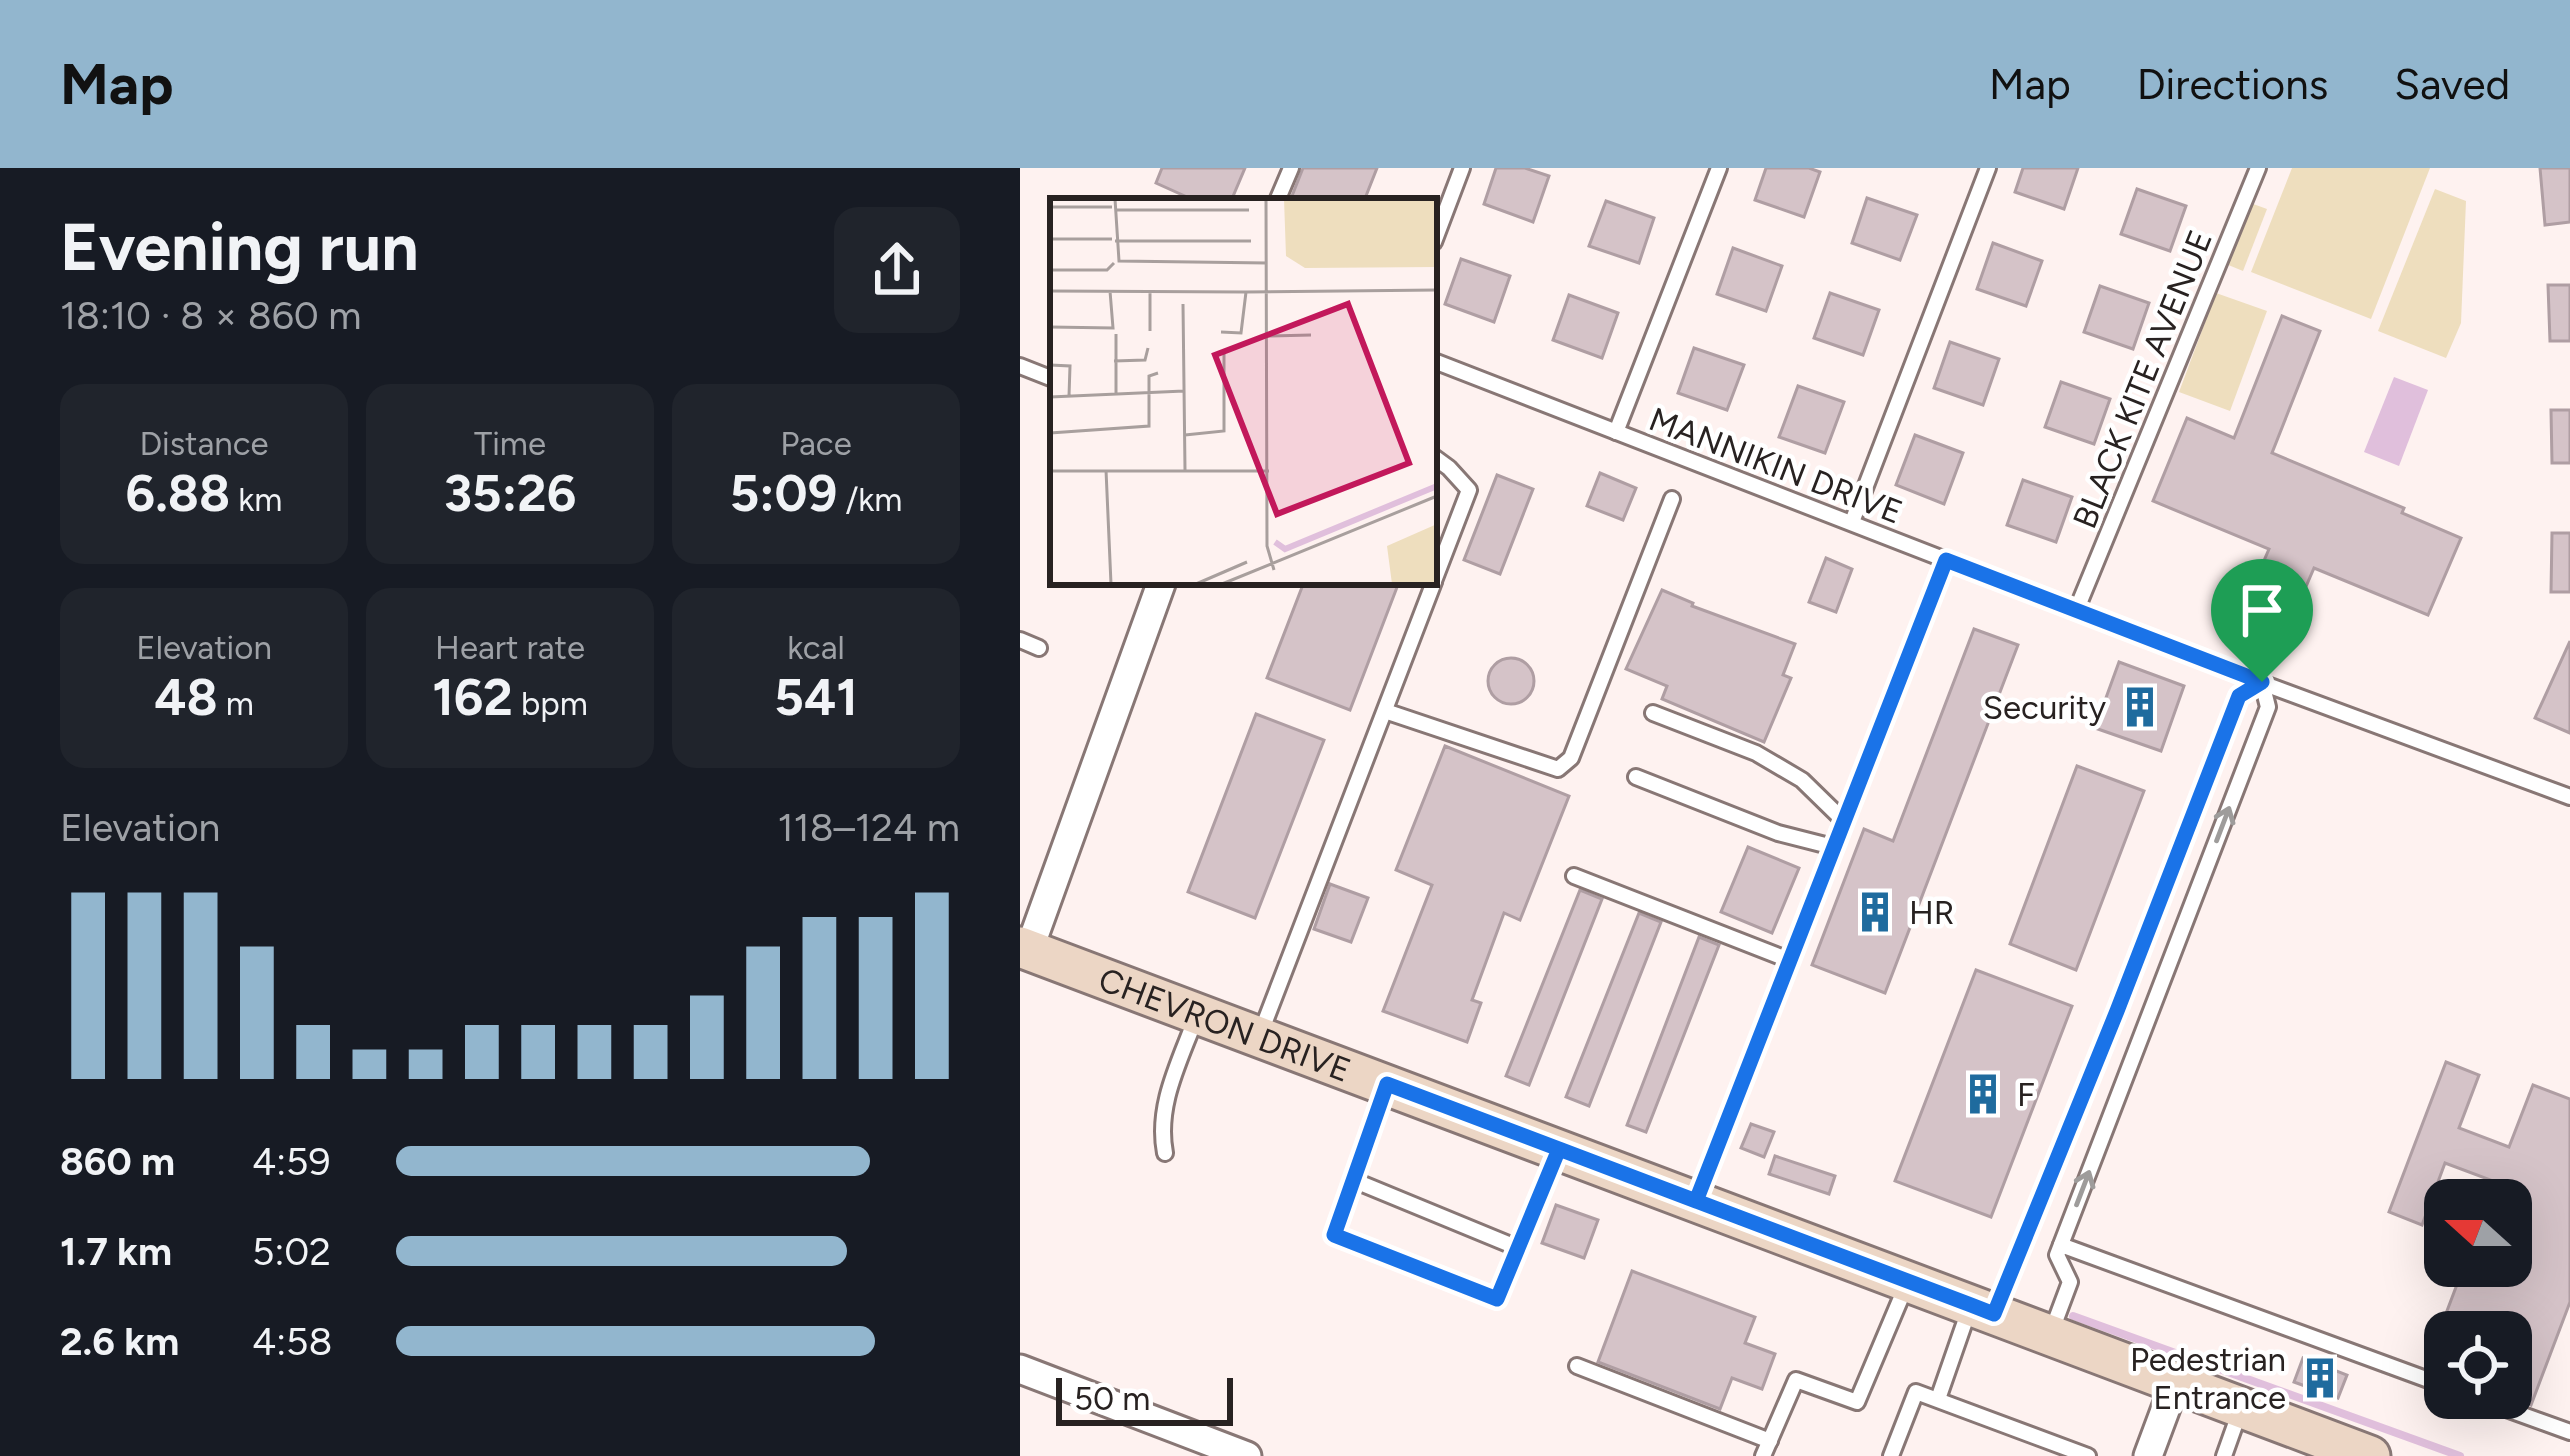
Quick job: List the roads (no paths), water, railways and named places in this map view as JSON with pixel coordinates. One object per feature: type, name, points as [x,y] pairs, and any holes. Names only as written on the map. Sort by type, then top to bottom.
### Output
[{"type":"main road","name":"CHEVRON DRIVE","points":[[1024,948],[2371,1456]]},
{"type":"street","points":[[1024,948],[1161,585]]},
{"type":"street","points":[[1020,1369],[1247,1456]]},
{"type":"street","points":[[2148,1456],[2176,1381]]},
{"type":"lane","points":[[1278,198],[1291,168]]},
{"type":"lane","points":[[1437,234],[1462,168]]},
{"type":"lane","points":[[1616,432],[1719,168]]},
{"type":"lane","points":[[1852,522],[1988,168]]},
{"type":"lane","name":"BLACK KITE AVENUE","points":[[2076,611],[2258,168]]},
{"type":"lane","name":"MANNIKIN DRIVE","points":[[1437,362],[2570,797]]},
{"type":"lane","points":[[1020,366],[1050,379]]},
{"type":"lane","points":[[1437,460],[1469,490],[1437,574]]},
{"type":"lane","points":[[1385,711],[1558,770],[1571,758],[1672,500]]},
{"type":"lane","points":[[1696,1201],[1946,560]]},
{"type":"lane","points":[[1259,1036],[1433,585]]},
{"type":"lane","points":[[1020,640],[1039,648]]},
{"type":"lane","points":[[1938,1399],[2117,1011],[2239,696],[2262,682],[2268,707],[2057,1256],[2070,1282],[2050,1335]]},
{"type":"lane","points":[[1654,713],[1756,753],[1802,780],[1844,821]]},
{"type":"lane","points":[[1636,777],[1778,833],[1833,848]]},
{"type":"lane","points":[[1574,876],[1789,960]]},
{"type":"lane","points":[[1165,1153],[1161,1130],[1165,1102],[1198,1013]]},
{"type":"lane","points":[[1387,1084],[1334,1235],[1497,1299],[1559,1149]]},
{"type":"lane","points":[[1354,1180],[1518,1248]]},
{"type":"lane","points":[[2061,1245],[2424,1378]]},
{"type":"lane","points":[[1577,1366],[1767,1448],[1796,1380],[1857,1402],[1907,1281]]},
{"type":"lane","points":[[1891,1456],[1916,1392],[2089,1456]]},
{"type":"lane","points":[[2224,1456],[2242,1406]]},
{"type":"lane","points":[[2532,1418],[2570,1432]]},
{"type":"waterway","points":[[2073,1316],[2460,1456]]},
{"type":"place","name":"Security","points":[[2140,707]]},
{"type":"place","name":"HR","points":[[1875,912]]},
{"type":"place","name":"F","points":[[1983,1094]]},
{"type":"place","name":"Pedestrian Entrance","points":[[2320,1378]]}]
